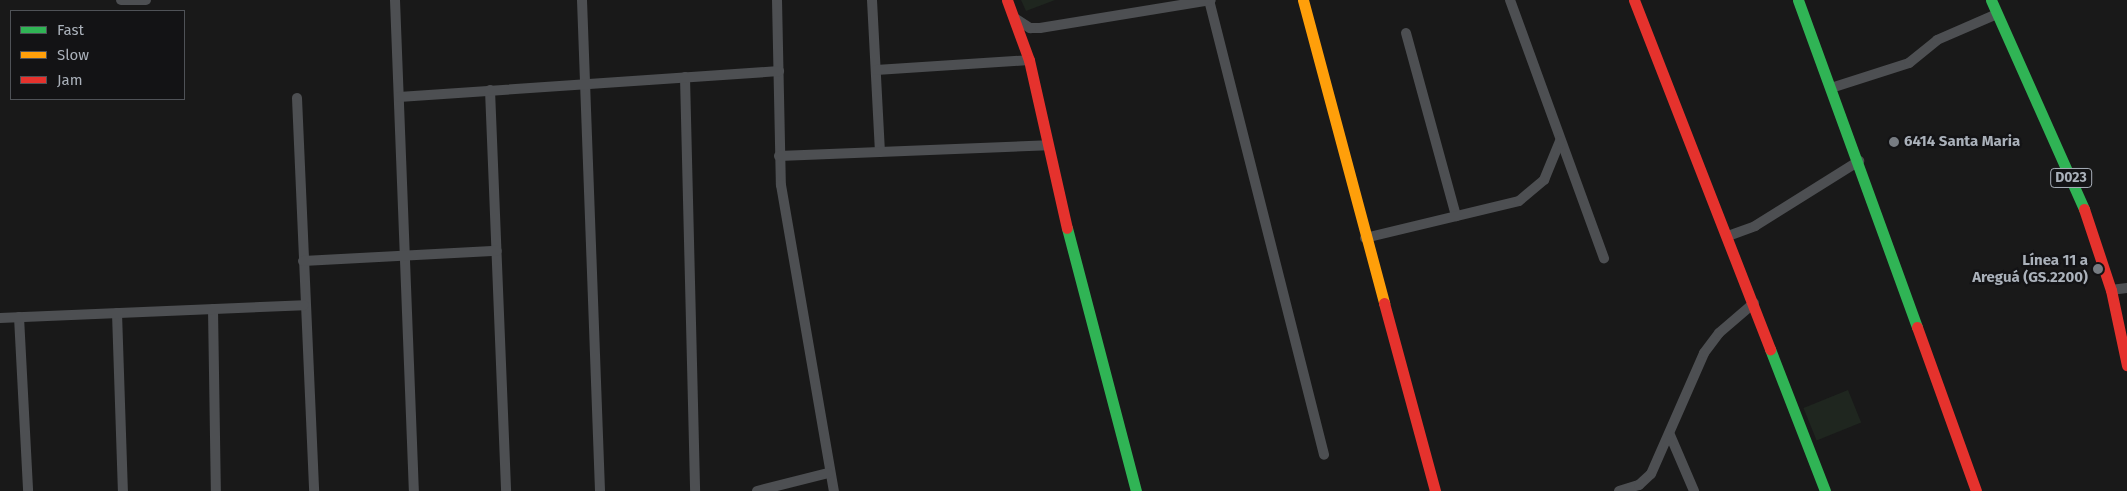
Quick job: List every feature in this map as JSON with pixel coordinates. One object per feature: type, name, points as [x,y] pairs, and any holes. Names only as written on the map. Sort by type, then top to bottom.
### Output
[{"type":"street","points":[[121,0],[146,0]]},
{"type":"street","points":[[395,0],[414,491]]},
{"type":"street","points":[[582,0],[600,491]]},
{"type":"street","points":[[777,0],[779,156],[828,473],[834,491]]},
{"type":"street","points":[[872,0],[880,152]]},
{"type":"street","points":[[1006,0],[1016,19],[1029,60],[1048,145],[1136,491]]},
{"type":"street","points":[[1016,19],[1030,28],[1040,28],[1176,3],[1210,0],[1324,455]]},
{"type":"street","points":[[1303,0],[1365,238],[1435,491]]},
{"type":"street","points":[[1510,0],[1604,258]]},
{"type":"street","points":[[1634,0],[1754,302],[1825,491]]},
{"type":"street","points":[[1798,0],[1858,161],[1976,491]]},
{"type":"street","name":"D023","points":[[1991,0],[2083,205],[2111,290],[2127,364]]},
{"type":"street","points":[[1831,88],[1909,63],[1936,40],[1997,14]]},
{"type":"street","points":[[1406,33],[1456,216]]},
{"type":"street","points":[[876,70],[1029,60]]},
{"type":"street","points":[[399,97],[779,71]]},
{"type":"street","points":[[685,77],[695,491]]},
{"type":"street","points":[[490,90],[506,491]]},
{"type":"street","points":[[297,98],[304,305],[314,491]]},
{"type":"street","points":[[1365,238],[1519,201],[1531,192],[1557,158],[1560,137]]},
{"type":"street","points":[[779,156],[1048,145]]},
{"type":"street","points":[[1728,236],[1755,226],[1858,161]]},
{"type":"street","points":[[303,260],[497,251]]},
{"type":"street","points":[[2111,290],[2127,288]]},
{"type":"street","points":[[1619,491],[1644,482],[1670,435],[1707,348],[1754,302]]},
{"type":"street","points":[[0,318],[304,305]]},
{"type":"street","points":[[213,309],[216,491]]},
{"type":"street","points":[[117,313],[123,491]]},
{"type":"street","points":[[19,317],[28,491]]},
{"type":"street","points":[[1670,435],[1694,491]]},
{"type":"street","points":[[758,491],[828,473]]},
{"type":"shaded area","points":[[1021,0],[1055,0],[1026,11]]},
{"type":"shaded area","points":[[1848,390],[1861,422],[1817,440],[1803,408]]},
{"type":"traffic: fast","points":[[1798,0],[1917,327]]},
{"type":"traffic: fast","points":[[1991,0],[2084,209]]},
{"type":"traffic: fast","points":[[1067,228],[1136,491]]},
{"type":"traffic: fast","points":[[1770,349],[1825,491]]},
{"type":"traffic: slow","points":[[1303,0],[1384,303]]},
{"type":"traffic: jam","points":[[1007,0],[1029,60],[1067,228]]},
{"type":"traffic: jam","points":[[1634,0],[1770,349]]},
{"type":"traffic: jam","points":[[2084,209],[2111,290],[2127,365]]},
{"type":"traffic: jam","points":[[1384,303],[1435,491]]},
{"type":"traffic: jam","points":[[1917,327],[1976,491]]},
{"type":"place","name":"6414 Santa Maria","points":[[1894,142]]},
{"type":"place","name":"Línea 11 a Areguá (GS.2200)","points":[[2098,269]]}]
